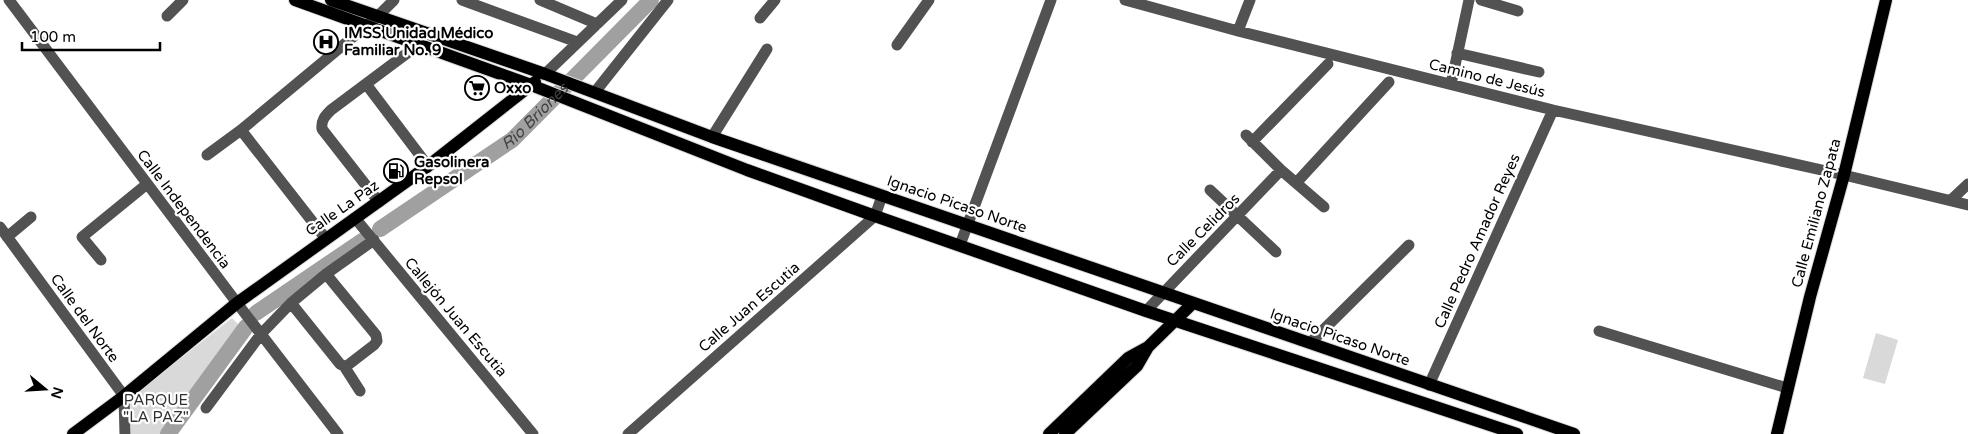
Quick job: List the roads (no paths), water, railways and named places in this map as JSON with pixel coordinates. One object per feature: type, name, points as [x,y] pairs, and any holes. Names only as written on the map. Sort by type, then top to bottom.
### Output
[{"type":"main road","points":[[295,0],[531,86],[747,170],[874,216],[1146,311],[1517,434]]},
{"type":"main road","name":"Ignacio Picaso Norte","points":[[331,0],[545,74],[712,137],[1574,434]]},
{"type":"main road","name":"Calle Emiliano Zapata","points":[[1777,434],[1787,388],[1844,175],[1886,0]]},
{"type":"main road","name":"Calle La Paz","points":[[73,434],[124,396],[237,304],[428,166],[545,74]]},
{"type":"main road","points":[[1065,434],[1137,366],[1148,347],[1193,303]]},
{"type":"main road","points":[[1049,434],[1128,358],[1148,347]]},
{"type":"street","name":"Calle Independencia","points":[[9,0],[237,304],[338,434]]},
{"type":"street","points":[[167,16],[183,0]]},
{"type":"street","points":[[208,155],[241,130],[377,17],[394,0]]},
{"type":"street","points":[[462,0],[578,42]]},
{"type":"street","points":[[540,0],[597,24]]},
{"type":"street","name":"Calle La Paz","points":[[545,74],[621,0]]},
{"type":"street","points":[[589,90],[668,0]]},
{"type":"street","points":[[760,18],[775,0]]},
{"type":"street","points":[[897,45],[929,0]]},
{"type":"street","points":[[960,245],[1051,0]]},
{"type":"street","name":"Camino de Jesús","points":[[1125,0],[1238,31],[1553,110],[1844,175],[1968,205]]},
{"type":"street","points":[[1238,31],[1250,0]]},
{"type":"street","points":[[1451,84],[1469,0]]},
{"type":"street","points":[[1481,0],[1518,11]]},
{"type":"street","points":[[379,202],[322,129],[322,124],[324,117],[331,110],[418,45]]},
{"type":"street","points":[[712,137],[767,50]]},
{"type":"street","points":[[1458,53],[1539,72]]},
{"type":"street","points":[[1324,207],[1281,170],[1249,138],[1328,64]]},
{"type":"street","points":[[1297,182],[1389,82]]},
{"type":"street","points":[[366,84],[428,166]]},
{"type":"street","name":"Calle Pedro Amador Reyes","points":[[1429,385],[1553,110]]},
{"type":"street","points":[[241,130],[326,239]]},
{"type":"street","name":"Calle Celidros","points":[[1146,311],[1281,170]]},
{"type":"street","points":[[101,260],[82,237],[147,184]]},
{"type":"street","points":[[1951,200],[1968,184]]},
{"type":"street","points":[[1210,190],[1276,252]]},
{"type":"street","name":"Calle Juan Escutia","points":[[628,434],[874,216],[882,196]]},
{"type":"street","points":[[4,232],[31,217]]},
{"type":"street","name":"Callejón Juan Escutia","points":[[355,218],[533,434]]},
{"type":"street","name":"Calle del Norte","points":[[4,232],[124,396]]},
{"type":"street","points":[[206,408],[261,334],[291,303],[326,274],[374,240]]},
{"type":"street","points":[[1310,343],[1409,245]]},
{"type":"street","points":[[326,274],[376,335],[377,341],[374,345],[344,366]]},
{"type":"street","points":[[291,303],[340,364],[344,366],[360,391]]},
{"type":"street","points":[[1599,331],[1787,388]]},
{"type":"street","points":[[124,396],[125,434]]},
{"type":"waterway","name":"Rio Briones","points":[[380,229],[512,140],[651,0]]},
{"type":"waterway","name":"Rio Briones","points":[[256,313],[362,241]]},
{"type":"waterway","name":"Rio Briones","points":[[168,434],[246,327]]},
{"type":"place","name":"IMSS Unidad Médico Familiar No. 9","points":[[326,42]]},
{"type":"place","name":"Oxxo","points":[[477,88]]},
{"type":"place","name":"Gasolinera Repsol","points":[[396,171]]},
{"type":"park label","name":"PARQUE \"LA PAZ\"","points":[[156,408]]}]
